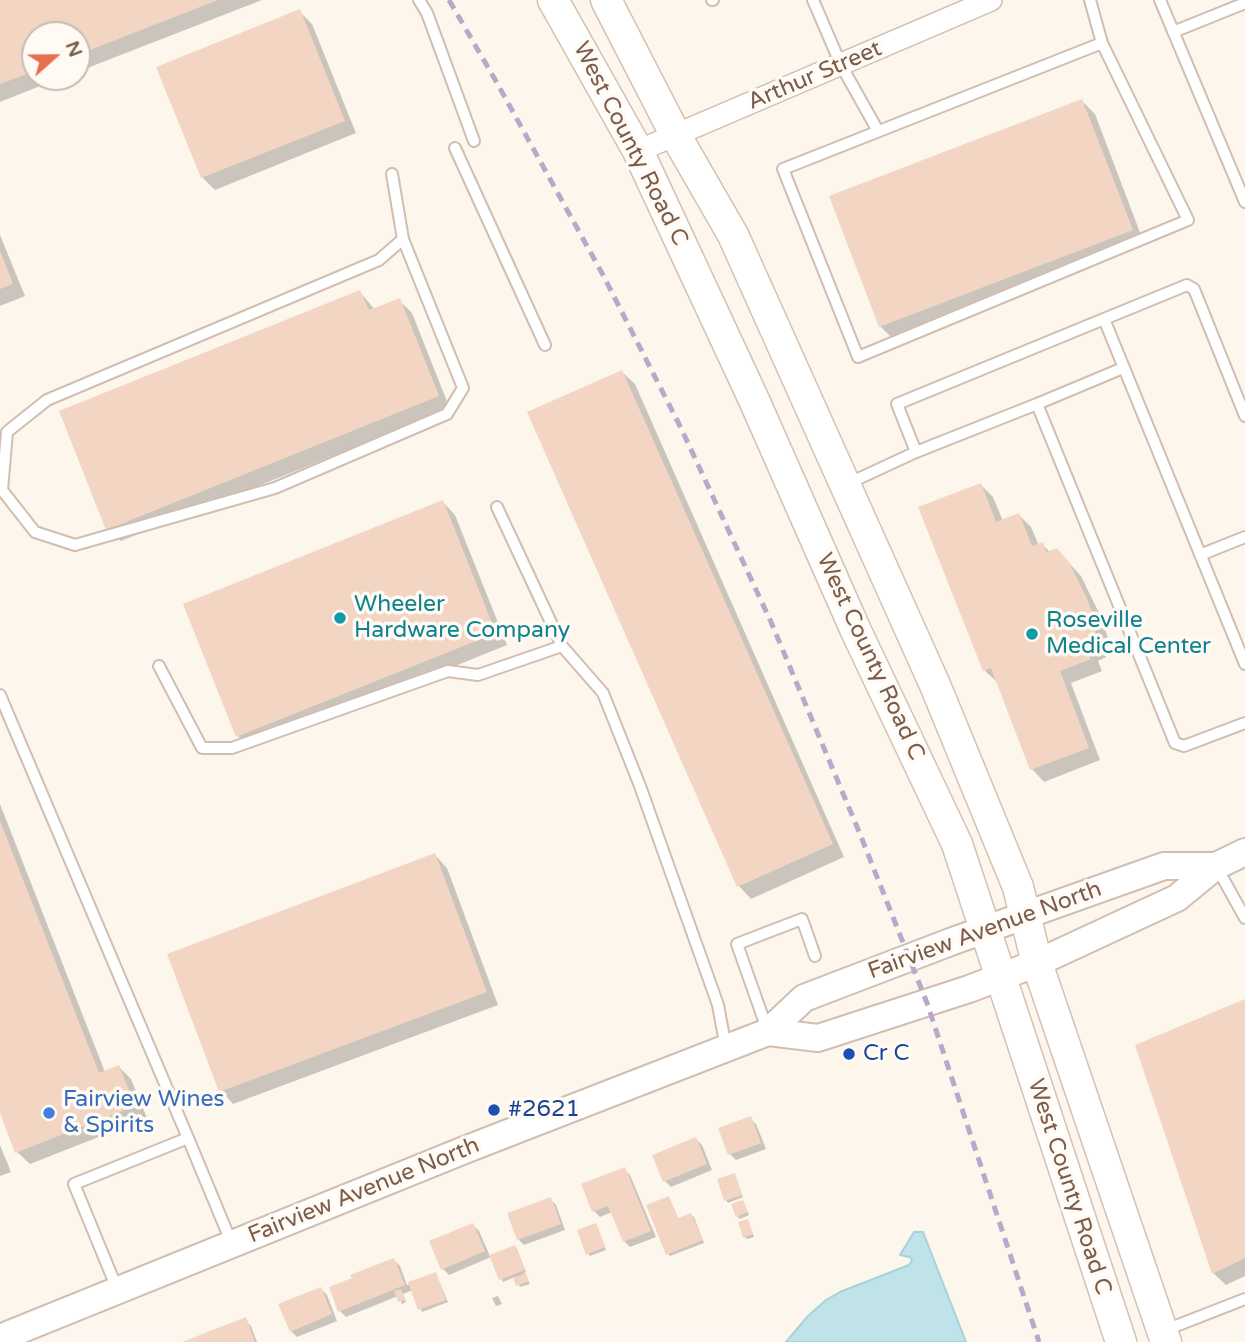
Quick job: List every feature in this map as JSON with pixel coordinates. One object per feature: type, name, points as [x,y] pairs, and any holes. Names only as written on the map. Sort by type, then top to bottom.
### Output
[{"type":"main road","name":"West County Road C","points":[[553,0],[638,152],[754,400],[856,631],[957,844],[1121,1342]]},
{"type":"main road","name":"West County Road C","points":[[606,0],[676,136],[733,236],[935,685],[995,828],[1017,887],[1037,963],[1164,1337]]},
{"type":"street","name":"Arthur Street","points":[[638,152],[991,0]]},
{"type":"street","name":"Fairview Avenue North","points":[[768,1032],[818,1038],[938,1000],[1037,963],[1177,898],[1216,866],[1245,852]]},
{"type":"street","name":"Fairview Avenue North","points":[[2,1339],[232,1244],[768,1032],[804,998],[985,929],[1164,866],[1216,866]]},
{"type":"lane","points":[[419,0],[427,13],[474,141]]},
{"type":"lane","points":[[813,0],[841,65],[878,131]]},
{"type":"lane","points":[[1090,0],[1102,43],[1188,220],[858,356],[783,169],[1102,43]]},
{"type":"lane","points":[[1160,0],[1245,202]]},
{"type":"lane","points":[[1173,32],[1245,3]]},
{"type":"lane","points":[[455,148],[545,345]]},
{"type":"lane","points":[[392,174],[403,239],[463,388],[447,414],[275,488],[75,545],[35,532],[2,490],[7,432],[47,400],[379,260],[403,239]]},
{"type":"lane","points":[[916,452],[897,404],[1187,285],[1194,289],[1245,416]]},
{"type":"lane","points":[[1104,319],[1245,664]]},
{"type":"lane","points":[[846,484],[916,452],[1123,368]]},
{"type":"lane","points":[[1037,404],[1175,743],[1184,746],[1245,723]]},
{"type":"lane","points":[[496,507],[562,646],[603,693],[640,786],[718,1005],[726,1048]]},
{"type":"lane","points":[[1200,555],[1245,537]]},
{"type":"lane","points":[[159,666],[202,748],[232,748],[448,671],[478,675],[562,646]]},
{"type":"lane","points":[[0,695],[232,1244]]},
{"type":"lane","points":[[1216,866],[1245,918]]},
{"type":"lane","points":[[768,1032],[737,944],[802,919],[815,956]]},
{"type":"lane","points":[[118,1291],[74,1184],[188,1138]]},
{"type":"lane","points":[[1164,1337],[1244,1302]]},
{"type":"water","points":[[914,1232],[923,1232],[966,1342],[786,1342],[826,1300],[909,1265],[912,1260],[910,1257],[900,1255]]},
{"type":"building","points":[[0,0],[218,0],[91,50],[91,21],[21,21],[21,76],[0,84]]},
{"type":"building","points":[[300,9],[345,121],[201,178],[156,67]]},
{"type":"building","points":[[1082,99],[1133,230],[879,327],[829,196]]},
{"type":"building","points":[[0,251],[13,284],[0,289]]},
{"type":"building","points":[[360,290],[369,310],[400,298],[439,396],[106,530],[59,411]]},
{"type":"building","points":[[622,370],[833,844],[737,887],[527,412]]},
{"type":"building","name":"Roseville Medical Center","points":[[981,483],[996,522],[1019,513],[1032,546],[1043,542],[1046,552],[1057,548],[1069,562],[1096,624],[1094,645],[1087,648],[1091,659],[1060,671],[1089,748],[1030,770],[991,668],[983,671],[918,507]]},
{"type":"building","name":"Wheeler Hardware Company","points":[[443,500],[496,633],[236,737],[183,604]]},
{"type":"building","points":[[0,821],[99,1073],[119,1065],[135,1106],[15,1153],[0,1113]]},
{"type":"building","points":[[435,853],[487,992],[219,1092],[167,954]]},
{"type":"building","points":[[1245,999],[1245,1258],[1212,1274],[1135,1045]]},
{"type":"building","points":[[751,1116],[761,1143],[728,1155],[718,1128]]},
{"type":"building","points":[[696,1137],[707,1164],[663,1182],[652,1155]]},
{"type":"building","points":[[625,1167],[651,1231],[623,1242],[608,1206],[592,1212],[581,1184]]},
{"type":"building","points":[[735,1173],[742,1195],[724,1201],[717,1179]]},
{"type":"building","points":[[669,1196],[678,1218],[691,1213],[703,1240],[666,1255],[646,1205]]},
{"type":"building","points":[[551,1197],[561,1224],[517,1240],[507,1213]]},
{"type":"building","points":[[743,1200],[748,1212],[736,1217],[731,1204]]},
{"type":"building","points":[[748,1219],[753,1234],[743,1238],[738,1222]]},
{"type":"building","points":[[473,1223],[485,1251],[441,1270],[429,1241]]},
{"type":"building","points":[[596,1223],[605,1247],[586,1255],[577,1230]]},
{"type":"building","points":[[515,1245],[525,1270],[499,1280],[489,1255]]},
{"type":"building","points":[[394,1258],[405,1285],[338,1312],[329,1287],[352,1278],[350,1275]]},
{"type":"building","points":[[436,1272],[446,1300],[418,1310],[408,1282]]},
{"type":"building","points":[[526,1273],[529,1281],[516,1286],[513,1278]]},
{"type":"building","points":[[321,1287],[332,1314],[290,1332],[278,1304]]},
{"type":"building","points":[[401,1289],[405,1300],[398,1302],[394,1291]]},
{"type":"building","points":[[246,1317],[255,1342],[182,1342]]},
{"type":"railway","points":[[449,0],[603,275],[681,428],[771,622],[927,1003],[1039,1342]]},
{"type":"place","name":"Wheeler Hardware Company","points":[[340,618]]},
{"type":"place","name":"Roseville Medical Center","points":[[1032,634]]},
{"type":"place","name":"Cr C","points":[[849,1054]]},
{"type":"place","name":"#2621","points":[[494,1110]]},
{"type":"place","name":"Fairview Wines & Spirits","points":[[49,1113]]}]
